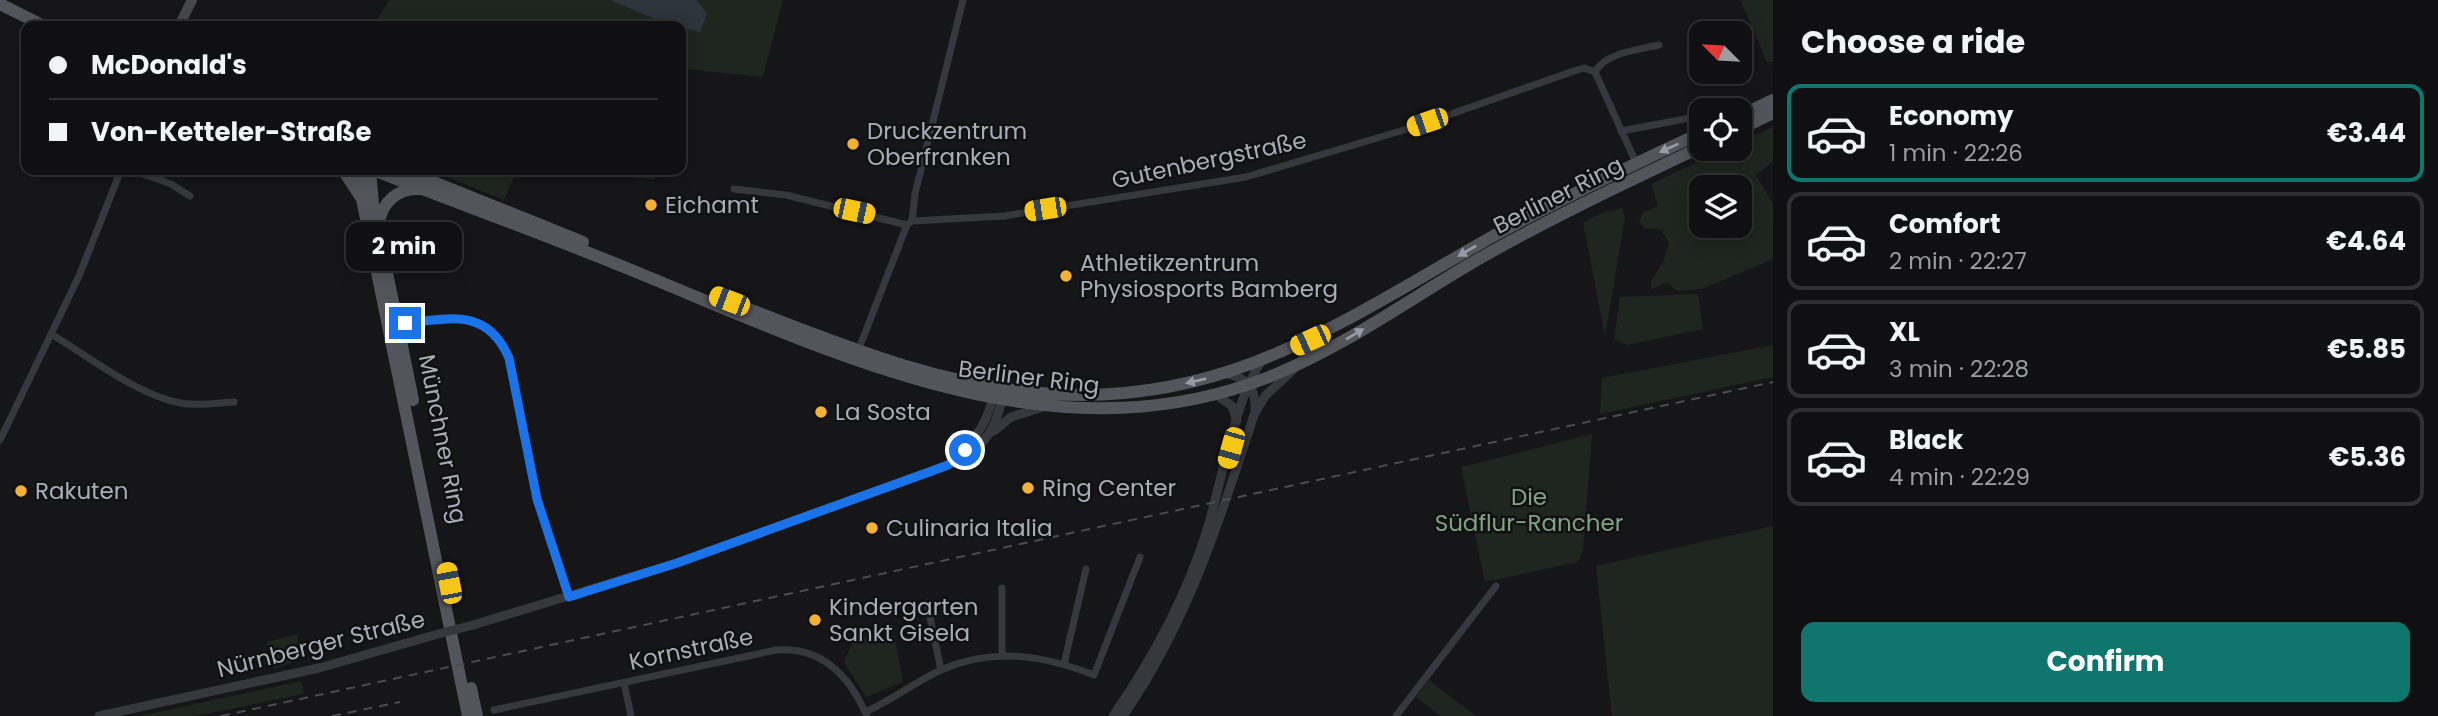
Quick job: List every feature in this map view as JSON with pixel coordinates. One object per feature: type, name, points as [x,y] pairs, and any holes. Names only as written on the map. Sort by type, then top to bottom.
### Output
[{"type":"main road","points":[[182,21],[192,0]]},
{"type":"main road","points":[[0,4],[34,21]]},
{"type":"main road","points":[[0,12],[21,22]]},
{"type":"main road","points":[[1752,110],[1773,100]]},
{"type":"main road","points":[[1752,123],[1773,113]]},
{"type":"main road","name":"Berliner Ring","points":[[384,175],[856,356],[1048,405],[1121,408],[1215,394],[1304,362],[1689,140]]},
{"type":"main road","name":"Berliner Ring","points":[[998,393],[1119,393],[1176,386],[1227,374],[1310,340],[1544,209],[1689,151]]},
{"type":"main road","points":[[346,175],[362,199]]},
{"type":"main road","points":[[362,199],[361,179],[365,175]]},
{"type":"main road","name":"Münchner Ring","points":[[371,175],[394,325],[468,716]]},
{"type":"main road","name":"Berliner Ring","points":[[416,175],[856,356]]},
{"type":"main road","points":[[378,227],[385,205],[395,195],[404,190],[423,189]]},
{"type":"main road","name":"Münchner Ring","points":[[362,199],[394,325],[477,716]]},
{"type":"street","points":[[856,356],[909,223],[963,0]]},
{"type":"street","name":"Gutenbergstraße","points":[[734,189],[775,193],[909,223],[1003,216],[1246,177],[1414,127],[1574,71],[1584,68],[1595,72],[1599,64],[1612,57],[1659,45]]},
{"type":"street","points":[[1595,72],[1639,169]]},
{"type":"street","points":[[1621,131],[1689,118]]},
{"type":"street","points":[[0,440],[79,276],[119,175]]},
{"type":"street","points":[[146,175],[171,184],[190,197]]},
{"type":"street","points":[[394,325],[470,320],[493,332],[503,343],[509,358],[537,499],[569,597]]},
{"type":"street","points":[[51,334],[145,390],[166,399],[181,404],[234,402]]},
{"type":"street","points":[[1114,716],[1147,665],[1186,589],[1206,533],[1249,383],[1261,362]]},
{"type":"street","points":[[1123,716],[1156,664],[1193,591],[1254,415],[1265,396],[1304,362]]},
{"type":"street","points":[[1227,374],[1249,383],[1255,393],[1254,415]]},
{"type":"street","name":"Nürnberger Straße","points":[[948,465],[977,436],[998,393]]},
{"type":"street","name":"Nürnberger Straße","points":[[99,716],[319,668],[569,597],[677,563],[970,455],[992,432],[998,393]]},
{"type":"street","points":[[1215,394],[1232,406],[1237,424]]},
{"type":"street","points":[[992,432],[1011,417],[1048,405]]},
{"type":"street","points":[[866,714],[941,670],[1002,655],[1064,664],[1094,675],[1140,557]]},
{"type":"street","points":[[1064,664],[1086,569]]},
{"type":"street","points":[[1396,716],[1496,586]]},
{"type":"street","points":[[1002,587],[1002,655]]},
{"type":"street","points":[[927,603],[941,670]]},
{"type":"street","name":"Kornstraße","points":[[494,710],[776,650],[792,649],[832,665],[851,685],[866,714]]},
{"type":"street","points":[[624,683],[631,716]]},
{"type":"green space","points":[[389,0],[783,0],[763,77],[686,69],[686,21],[376,21]]},
{"type":"green space","points":[[1740,0],[1773,0],[1773,62],[1767,62],[1752,28],[1752,21],[1749,21]]},
{"type":"green space","points":[[1773,127],[1773,161],[1756,175],[1773,204],[1773,259],[1702,289],[1677,291],[1667,283],[1652,289],[1650,283],[1663,262],[1669,243],[1661,230],[1645,228],[1639,222],[1643,213],[1658,206],[1651,184],[1700,161],[1752,161],[1752,137]]},
{"type":"green space","points":[[442,175],[515,175],[504,200]]},
{"type":"green space","points":[[611,175],[655,175],[654,179]]},
{"type":"green space","points":[[1622,208],[1625,217],[1605,336],[1583,223],[1599,214]]},
{"type":"green space","points":[[1698,294],[1703,329],[1627,345],[1614,340],[1620,297]]},
{"type":"green space","points":[[1773,345],[1773,377],[1600,414],[1602,378]]},
{"type":"green space","name":"Die Südflur-Rancher","points":[[1592,434],[1583,550],[1578,562],[1485,582],[1461,467]]},
{"type":"green space","points":[[1773,526],[1773,716],[1612,716],[1596,566]]},
{"type":"green space","points":[[297,634],[301,653],[299,660],[274,669],[267,642]]},
{"type":"green space","points":[[856,635],[880,638],[894,635],[903,682],[866,697],[844,662]]},
{"type":"green space","points":[[1429,680],[1476,716],[1441,716],[1416,697]]},
{"type":"green space","points":[[301,681],[304,694],[195,716],[140,716]]},
{"type":"shaded area","points":[[610,0],[696,0],[707,13],[700,32],[686,28],[686,21],[660,21]]},
{"type":"railway","points":[[221,716],[1773,382]]},
{"type":"railway","points":[[332,716],[400,702]]},
{"type":"place","name":"Druckzentrum Oberfranken","points":[[853,144]]},
{"type":"place","name":"Eichamt","points":[[651,205]]},
{"type":"place","name":"Athletikzentrum Physiosports Bamberg","points":[[1066,276]]},
{"type":"place","name":"La Sosta","points":[[821,412]]},
{"type":"place","name":"Ring Center","points":[[1028,488]]},
{"type":"place","name":"Rakuten","points":[[21,491]]},
{"type":"place","name":"Culinaria Italia","points":[[872,528]]},
{"type":"place","name":"Kindergarten Sankt Gisela","points":[[815,620]]},
{"type":"route","points":[[405,323],[463,318],[482,324],[503,343],[509,358],[537,499],[569,597],[677,563],[932,471],[948,465],[965,450]]}]
